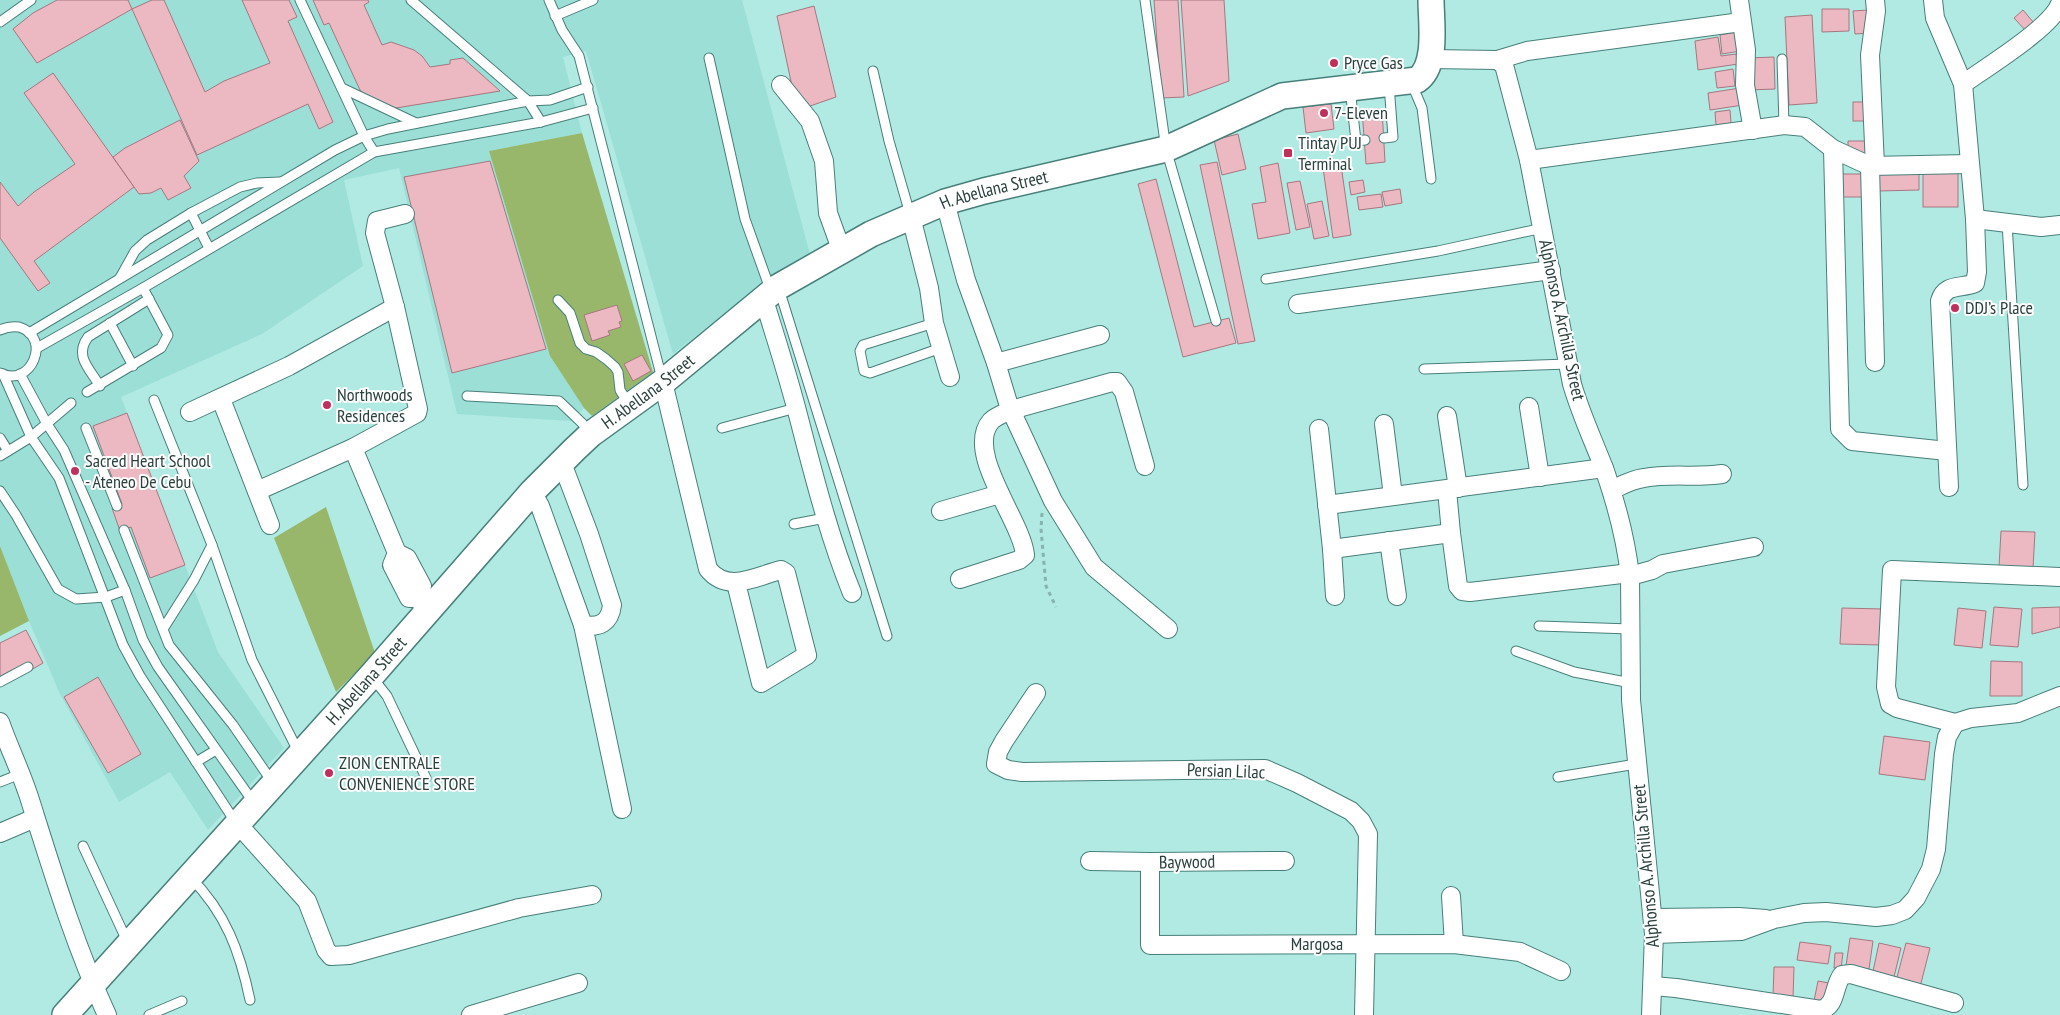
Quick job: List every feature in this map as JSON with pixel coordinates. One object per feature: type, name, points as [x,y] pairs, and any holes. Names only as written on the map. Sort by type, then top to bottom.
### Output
[{"type":"main road","points":[[1414,75],[1431,0]]},
{"type":"main road","name":"H. Abellana Street","points":[[65,1015],[299,753],[371,676],[422,606],[532,492],[591,434],[663,382],[771,292],[841,249],[945,202],[984,191],[1166,149],[1282,96],[1350,88],[1414,75]]},
{"type":"street","points":[[1739,0],[1746,50],[1745,85],[1753,130]]},
{"type":"street","points":[[1875,0],[1876,11],[1870,55],[1875,362]]},
{"type":"street","points":[[1934,0],[1935,18],[1963,84],[1975,219],[1977,272],[1975,283],[1947,289],[1940,301],[1949,487]]},
{"type":"street","points":[[1963,84],[2040,28],[2058,10],[2060,4]]},
{"type":"street","points":[[1414,75],[1497,60],[1527,51],[1741,22]]},
{"type":"street","name":"Alphonso A. Archilla Street","points":[[1497,60],[1504,65],[1530,160],[1568,364],[1578,406],[1612,490],[1622,527],[1630,575],[1631,700],[1635,756],[1654,926],[1651,1015]]},
{"type":"street","points":[[781,85],[810,121],[824,161],[828,213],[841,249]]},
{"type":"street","points":[[1530,160],[1784,125],[1806,127],[1833,149],[1873,166],[1969,164]]},
{"type":"street","points":[[1833,149],[1840,428],[1852,441],[1947,451]]},
{"type":"street","points":[[945,202],[966,280],[1012,410],[1053,501],[1094,567],[1168,629]]},
{"type":"street","points":[[257,490],[353,448],[414,416],[418,409],[375,228],[378,221],[404,214]]},
{"type":"street","points":[[911,217],[929,288],[934,323],[950,377]]},
{"type":"street","points":[[1975,219],[2041,227],[2060,225]]},
{"type":"street","points":[[1298,304],[1551,270]]},
{"type":"street","points":[[771,292],[796,408],[838,558],[852,593]]},
{"type":"street","points":[[190,412],[289,366],[395,306]]},
{"type":"street","points":[[996,363],[1100,335]]},
{"type":"street","points":[[663,382],[708,569],[713,576],[736,584],[775,572],[785,571],[807,656],[761,682],[736,584]]},
{"type":"street","points":[[960,580],[1019,560],[1025,555],[1022,541],[1000,494],[983,442],[991,421],[1012,410],[1117,382],[1124,392],[1145,466]]},
{"type":"street","points":[[221,399],[270,525]]},
{"type":"street","points":[[1529,407],[1540,477]]},
{"type":"street","points":[[1447,416],[1452,489],[1451,534],[1458,586],[1462,591],[1470,592],[1630,575],[1652,570],[1663,564],[1754,547]]},
{"type":"street","points":[[1384,424],[1393,496]]},
{"type":"street","points":[[1319,429],[1335,596]]},
{"type":"street","points":[[353,448],[397,553],[392,565],[408,598],[422,606]]},
{"type":"street","points":[[562,463],[589,534],[612,605],[611,612],[602,624],[594,627],[583,625]]},
{"type":"street","points":[[1327,504],[1604,468]]},
{"type":"street","points":[[1612,490],[1643,478],[1670,475],[1706,476],[1722,474]]},
{"type":"street","points":[[532,492],[540,506],[583,625],[622,809]]},
{"type":"street","points":[[941,510],[1000,494]]},
{"type":"street","points":[[1332,549],[1451,534]]},
{"type":"street","points":[[1390,541],[1397,596]]},
{"type":"street","points":[[2060,577],[1892,570],[1886,687],[1890,704],[1897,708],[1955,723],[1971,718],[2018,713],[2060,696]]},
{"type":"street","name":"Persian Lilac","points":[[1036,693],[998,752],[996,764],[1008,770],[1022,772],[1265,768],[1297,782],[1351,812],[1361,821],[1368,834],[1364,1015]]},
{"type":"street","points":[[0,722],[30,800],[92,984],[107,1015]]},
{"type":"street","points":[[1654,926],[1742,931],[1774,920],[1804,913],[1826,912],[1876,917],[1892,915],[1905,910],[1916,898],[1932,869],[1936,849],[1944,754],[1947,737],[1955,723]]},
{"type":"street","points":[[0,833],[35,818]]},
{"type":"street","points":[[237,823],[307,901],[326,950],[331,956],[349,954],[518,908],[592,895]]},
{"type":"street","name":"Baywood","points":[[1090,861],[1284,861]]},
{"type":"street","name":"Margosa","points":[[1150,862],[1150,945],[1454,944],[1520,952],[1561,971]]},
{"type":"street","points":[[1451,896],[1454,944]]},
{"type":"street","points":[[1653,986],[1821,1010],[1832,1003],[1842,975],[1851,974],[1954,1003]]},
{"type":"street","points":[[471,1015],[578,983]]},
{"type":"lane","points":[[300,0],[364,136],[374,152]]},
{"type":"lane","points":[[411,0],[528,101],[541,122]]},
{"type":"lane","points":[[549,0],[555,16],[579,56],[663,382]]},
{"type":"lane","points":[[555,16],[593,0]]},
{"type":"lane","points":[[1145,0],[1166,149],[1216,321]]},
{"type":"lane","points":[[0,22],[27,1]]},
{"type":"lane","points":[[709,58],[745,219],[887,636]]},
{"type":"lane","points":[[1782,59],[1784,125]]},
{"type":"lane","points":[[874,71],[889,141],[911,217]]},
{"type":"lane","points":[[1384,138],[1393,137],[1414,75]]},
{"type":"lane","points":[[1414,75],[1422,108],[1431,178]]},
{"type":"lane","points":[[29,333],[335,150],[364,136],[388,128],[528,101],[550,100],[588,87]]},
{"type":"lane","points":[[342,88],[416,123]]},
{"type":"lane","points":[[1350,88],[1356,141],[1365,140]]},
{"type":"lane","points":[[36,348],[143,288],[374,152],[541,122],[593,108]]},
{"type":"lane","points":[[119,279],[135,251],[147,240],[240,187],[283,182]]},
{"type":"lane","points":[[191,214],[209,248]]},
{"type":"lane","points":[[2007,223],[2023,484]]},
{"type":"lane","points":[[1266,279],[1438,250],[1543,228]]},
{"type":"lane","points":[[87,392],[161,348],[168,335],[143,288]]},
{"type":"lane","points":[[100,386],[83,359],[81,351],[88,337],[149,299]]},
{"type":"lane","points":[[558,300],[570,313],[580,343],[586,349],[601,355],[615,367],[618,372],[620,390],[630,406]]},
{"type":"lane","points":[[110,323],[133,366]]},
{"type":"lane","points":[[934,323],[864,345],[860,351],[864,371],[870,373],[941,348]]},
{"type":"lane","points":[[1,327],[16,327],[29,333],[35,342],[34,361],[31,367],[20,374],[2,373],[31,436],[59,478],[123,644],[140,676],[237,823]]},
{"type":"lane","points":[[1424,369],[1568,364]]},
{"type":"lane","points":[[20,374],[47,424],[64,450],[125,590],[143,640],[158,667],[255,803]]},
{"type":"lane","points":[[467,396],[559,401],[591,434]]},
{"type":"lane","points":[[154,400],[212,545],[252,660],[299,753]]},
{"type":"lane","points":[[0,438],[4,453],[31,436],[71,403]]},
{"type":"lane","points":[[722,428],[796,408]]},
{"type":"lane","points":[[86,428],[117,506]]},
{"type":"lane","points":[[0,491],[16,515],[58,589],[76,598],[106,597],[125,590]]},
{"type":"lane","points":[[794,524],[826,518]]},
{"type":"lane","points":[[124,530],[169,645],[233,725],[273,783]]},
{"type":"lane","points":[[163,628],[194,580],[212,545]]},
{"type":"lane","points":[[1540,626],[1631,629]]},
{"type":"lane","points":[[1516,651],[1574,672],[1631,683]]},
{"type":"lane","points":[[0,682],[28,667]]},
{"type":"lane","points":[[371,676],[387,696],[426,778]]},
{"type":"lane","points":[[196,762],[216,750]]},
{"type":"lane","points":[[1558,777],[1635,756]]},
{"type":"lane","points":[[0,782],[20,774]]},
{"type":"lane","points":[[83,846],[128,944]]},
{"type":"lane","points":[[189,876],[205,892],[225,924],[243,965],[250,1000]]},
{"type":"lane","points":[[149,1015],[182,1001]]},
{"type":"path","points":[[1042,512],[1041,529],[1046,586],[1056,607]]},
{"type":"shaded area","name":"Sacred Heart School - Ateneo De Cebu","points":[[0,0],[742,0],[811,258],[774,277],[732,307],[673,354],[586,51],[563,57],[582,133],[489,151],[550,356],[584,408],[571,421],[457,414],[399,168],[344,180],[363,266],[262,334],[121,397],[218,652],[284,748],[208,830],[170,772],[119,802],[59,692],[0,546]]},
{"type":"green space","points":[[582,133],[653,372],[592,416],[584,408],[550,356],[489,151]]},
{"type":"green space","points":[[326,507],[375,653],[336,692],[274,538]]},
{"type":"green space","points":[[0,546],[29,621],[0,636]]},
{"type":"building","points":[[57,0],[128,0],[132,9],[37,63],[13,29],[33,13]]},
{"type":"building","points":[[152,0],[164,0],[205,92],[224,81],[270,63],[242,0],[289,0],[297,17],[288,21],[333,122],[319,129],[308,104],[197,155],[132,9]]},
{"type":"building","points":[[313,0],[368,0],[369,2],[364,5],[382,45],[391,42],[414,50],[422,56],[430,67],[450,64],[450,60],[463,58],[500,91],[396,108],[372,101],[360,90],[329,23],[324,25]]},
{"type":"building","points":[[1154,0],[1178,0],[1184,97],[1161,98]]},
{"type":"building","points":[[1181,0],[1224,0],[1229,81],[1188,96]]},
{"type":"building","points":[[814,6],[836,97],[810,106],[792,86],[777,16]]},
{"type":"building","points":[[1822,9],[1849,9],[1849,31],[1822,32]]},
{"type":"building","points":[[1868,10],[1870,33],[1855,34],[1853,11]]},
{"type":"building","points":[[2023,10],[2034,23],[2026,31],[2014,18]]},
{"type":"building","points":[[1812,15],[1817,103],[1789,105],[1785,17]]},
{"type":"building","points":[[1737,32],[1740,51],[1722,54],[1720,35]]},
{"type":"building","points":[[1718,37],[1721,56],[1736,54],[1738,64],[1698,70],[1695,41]]},
{"type":"building","points":[[1774,57],[1775,89],[1748,90],[1748,58]]},
{"type":"building","points":[[1733,69],[1735,86],[1717,88],[1715,72]]},
{"type":"building","points":[[53,73],[134,187],[34,261],[50,283],[38,291],[0,238],[0,182],[18,206],[34,192],[75,164],[24,93]]},
{"type":"building","points":[[1740,88],[1743,105],[1710,110],[1708,93]]},
{"type":"building","points":[[1853,102],[1867,102],[1867,121],[1853,121]]},
{"type":"building","points":[[1331,104],[1334,129],[1306,133],[1303,107]]},
{"type":"building","points":[[1382,109],[1385,162],[1366,164],[1362,110]]},
{"type":"building","points":[[1730,110],[1731,123],[1716,125],[1715,112]]},
{"type":"building","points":[[180,120],[199,161],[184,176],[191,188],[168,200],[161,188],[151,193],[139,194],[113,157],[125,148]]},
{"type":"building","points":[[1238,134],[1246,169],[1222,175],[1214,140]]},
{"type":"building","points":[[1848,141],[1870,141],[1869,154],[1848,153]]},
{"type":"building","points":[[490,161],[546,349],[452,373],[404,177]]},
{"type":"building","points":[[1217,162],[1255,341],[1238,344],[1200,165]]},
{"type":"building","points":[[1278,163],[1290,233],[1258,239],[1252,204],[1266,202],[1260,167]]},
{"type":"building","points":[[1341,165],[1351,235],[1333,238],[1323,168]]},
{"type":"building","points":[[1919,173],[1919,190],[1878,191],[1877,174]]},
{"type":"building","points":[[1923,173],[1958,173],[1958,207],[1923,207]]},
{"type":"building","points":[[1842,174],[1864,174],[1864,197],[1842,197]]},
{"type":"building","points":[[1156,179],[1194,327],[1229,318],[1236,343],[1183,357],[1138,184]]},
{"type":"building","points":[[1363,180],[1365,192],[1351,195],[1349,182]]},
{"type":"building","points":[[1300,181],[1310,227],[1296,230],[1287,183]]},
{"type":"building","points":[[1400,189],[1402,203],[1385,206],[1382,192]]},
{"type":"building","points":[[1381,194],[1383,207],[1359,210],[1357,197]]},
{"type":"building","points":[[1322,201],[1329,236],[1314,239],[1307,204]]},
{"type":"building","points":[[617,305],[622,321],[619,322],[621,327],[608,331],[610,335],[592,341],[584,315]]},
{"type":"building","points":[[642,355],[651,371],[633,381],[624,364]]},
{"type":"building","points":[[127,413],[185,565],[150,578],[131,527],[120,531],[112,508],[122,504],[93,426]]},
{"type":"building","points":[[2001,531],[2035,532],[2033,568],[1999,567]]},
{"type":"building","points":[[1994,607],[2022,609],[2018,647],[1990,645]]},
{"type":"building","points":[[2060,607],[2060,627],[2032,634],[2032,608]]},
{"type":"building","points":[[1842,608],[1883,609],[1882,645],[1840,644]]},
{"type":"building","points":[[1958,608],[1986,611],[1982,648],[1954,645]]},
{"type":"building","points":[[26,630],[43,663],[31,670],[0,677],[0,643]]},
{"type":"building","points":[[1991,661],[2022,662],[2022,696],[1990,696]]},
{"type":"building","points":[[98,677],[141,754],[108,773],[64,697]]},
{"type":"building","points":[[1884,736],[1930,742],[1925,780],[1879,774]]},
{"type":"building","points":[[1850,938],[1873,941],[1869,969],[1846,966]]},
{"type":"building","points":[[1800,942],[1831,946],[1828,964],[1797,960]]},
{"type":"building","points":[[1879,943],[1901,948],[1893,981],[1872,976]]},
{"type":"building","points":[[1906,943],[1930,948],[1920,987],[1896,981]]},
{"type":"building","points":[[1835,953],[1843,953],[1841,968],[1834,968]]},
{"type":"building","points":[[1774,967],[1794,967],[1793,998],[1773,997]]},
{"type":"building","points":[[1818,981],[1829,983],[1825,1003],[1814,1001]]},
{"type":"place","name":"Pryce Gas","points":[[1334,63]]},
{"type":"place","name":"7-Eleven","points":[[1324,113]]},
{"type":"place","name":"Tintay PUJ Terminal","points":[[1288,153]]},
{"type":"place","name":"DDJ’s Place","points":[[1955,308]]},
{"type":"place","name":"Northwoods Residences","points":[[327,405]]},
{"type":"place","name":"Sacred Heart School - Ateneo De Cebu","points":[[75,471]]},
{"type":"place","name":"ZION CENTRALE CONVENIENCE STORE","points":[[329,773]]}]
